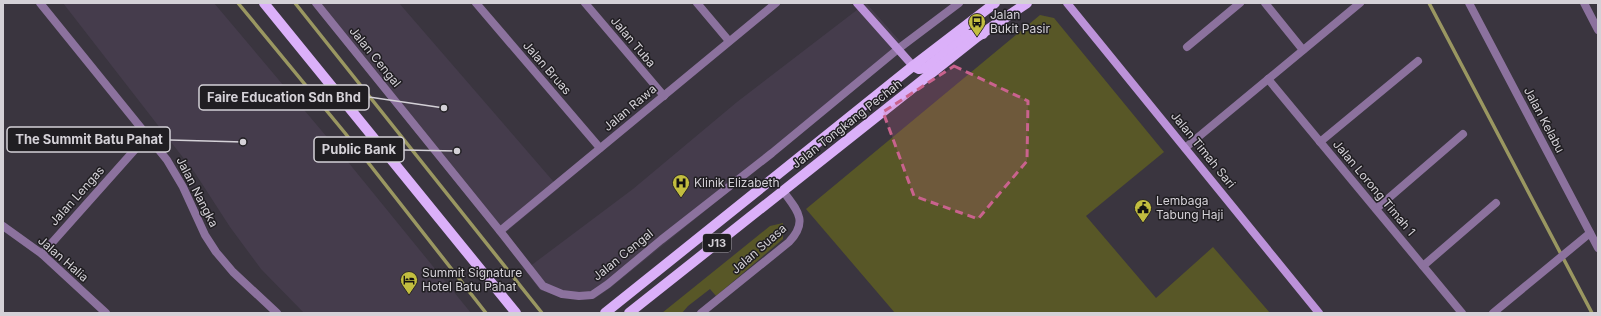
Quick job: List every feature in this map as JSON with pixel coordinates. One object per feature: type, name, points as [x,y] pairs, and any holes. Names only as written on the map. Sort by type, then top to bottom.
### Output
[{"type":"main road","points":[[264,3],[516,313]]},
{"type":"main road","name":"Jalan Tongkang Pechah","points":[[604,313],[912,66],[996,3]]},
{"type":"main road","name":"Jalan Tongkang Pechah","points":[[629,313],[982,34],[1027,3]]},
{"type":"main road","points":[[912,66],[918,69],[926,68],[968,35],[982,34]]},
{"type":"main road","points":[[640,313],[651,295]]},
{"type":"street","name":"Jalan Nangka","points":[[40,3],[167,160],[194,209],[204,235],[216,252],[233,272],[277,313]]},
{"type":"street","name":"Jalan Cengal","points":[[316,3],[543,286],[562,294],[579,296],[592,295],[608,284],[661,240],[772,153],[898,49],[959,3]]},
{"type":"street","name":"Jalan Bruas","points":[[476,3],[600,148]]},
{"type":"street","name":"Jalan Tuba","points":[[585,3],[664,96]]},
{"type":"street","points":[[697,3],[729,41]]},
{"type":"street","name":"Jalan Rawa","points":[[500,231],[776,3]]},
{"type":"street","points":[[857,3],[912,66]]},
{"type":"street","points":[[1187,47],[1240,3]]},
{"type":"street","points":[[1264,3],[1303,50]]},
{"type":"street","points":[[1186,148],[1360,3]]},
{"type":"street","name":"Jalan Kelabu","points":[[1469,3],[1598,248]]},
{"type":"street","points":[[1584,3],[1598,30]]},
{"type":"street","name":"Jalan Timah Sari","points":[[1069,4],[1319,313]]},
{"type":"street","points":[[1320,142],[1418,61]]},
{"type":"street","name":"Jalan Lorong Timah 1","points":[[1268,79],[1462,313]]},
{"type":"street","points":[[1376,209],[1463,134]]},
{"type":"street","name":"Jalan Lengas","points":[[42,254],[147,136]]},
{"type":"street","name":"Jalan Suasa","points":[[701,313],[789,242],[796,234],[800,223],[799,213],[783,191]]},
{"type":"street","points":[[1423,266],[1496,203]]},
{"type":"street","name":"Jalan Halia","points":[[3,226],[42,254],[106,313]]},
{"type":"street","points":[[1493,313],[1590,233]]},
{"type":"highlighted area","points":[[954,66],[1028,101],[1027,161],[978,219],[914,196],[883,112]]},
{"type":"shaded area","points":[[63,3],[214,3],[348,162],[471,313],[304,313],[261,269],[230,227],[195,173]]},
{"type":"shaded area","points":[[311,3],[399,3],[559,188],[500,237]]},
{"type":"shaded area","points":[[866,3],[906,48],[609,289],[594,299],[580,300],[561,297],[540,290],[525,270],[633,189],[737,102]]},
{"type":"shaded area","points":[[1040,15],[1054,18],[1164,152],[1086,216],[1156,298],[1213,247],[1270,313],[895,313],[806,209]]},
{"type":"shaded area","points":[[783,223],[783,239],[716,296],[710,289],[688,306],[682,313],[662,313],[770,226]]},
{"type":"waterway","points":[[238,3],[345,133],[486,313]]},
{"type":"waterway","points":[[295,3],[542,313]]},
{"type":"waterway","points":[[1429,3],[1592,313]]},
{"type":"place","name":"Jalan Bukit Pasir","points":[[977,37]]},
{"type":"place","name":"Faire Education Sdn Bhd","points":[[444,108]]},
{"type":"place","name":"The Summit Batu Pahat","points":[[243,142]]},
{"type":"place","name":"Public Bank","points":[[457,151]]},
{"type":"place","name":"Klinik Elizabeth","points":[[681,198]]},
{"type":"place","name":"Lembaga Tabung Haji","points":[[1143,223]]},
{"type":"place","name":"Summit Signature Hotel Batu Pahat","points":[[409,295]]}]
